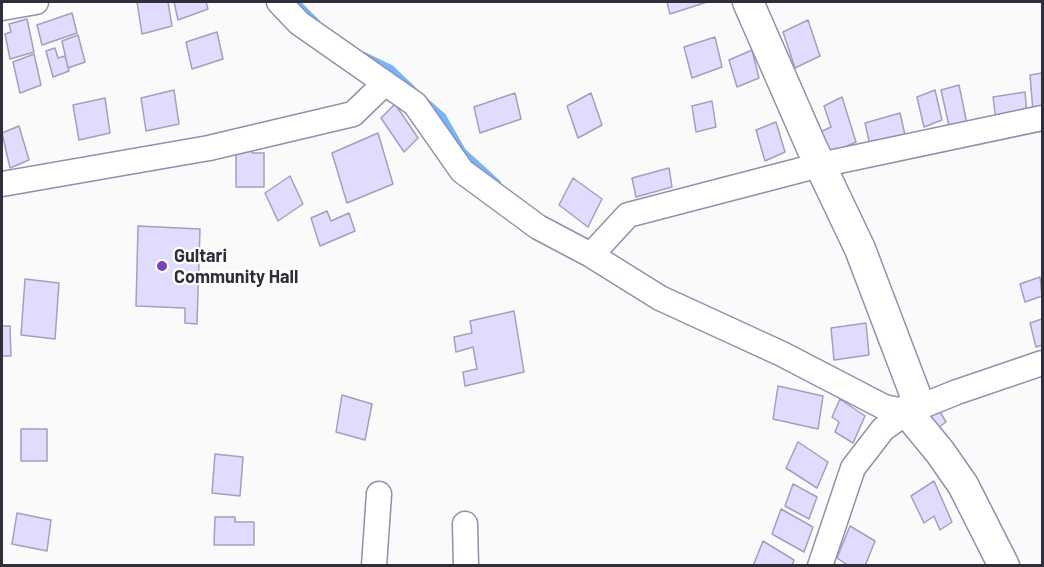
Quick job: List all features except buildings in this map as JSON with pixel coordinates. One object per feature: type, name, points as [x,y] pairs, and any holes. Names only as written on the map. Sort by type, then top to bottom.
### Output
[{"type":"street","points":[[2,8],[36,2]]},
{"type":"street","points":[[279,2],[299,24],[415,104],[462,171],[538,227],[591,255],[660,298],[782,354],[884,407],[907,412],[940,452],[963,485],[1004,566]]},
{"type":"street","points":[[748,2],[819,165],[860,249],[917,399],[907,412]]},
{"type":"street","points":[[2,184],[209,148],[353,114],[385,83]]},
{"type":"street","points":[[591,255],[628,214],[819,165],[1042,118]]},
{"type":"street","points":[[820,566],[853,468],[883,429],[907,412],[1042,363]]},
{"type":"street","points":[[374,566],[379,494]]},
{"type":"street","points":[[465,524],[466,566]]},
{"type":"waterway","points":[[297,2],[317,22]]},
{"type":"waterway","points":[[364,55],[391,68],[414,90]]},
{"type":"waterway","points":[[426,101],[443,116],[463,151],[498,183]]},
{"type":"place","name":"Gultari Community Hall","points":[[162,266]]}]
